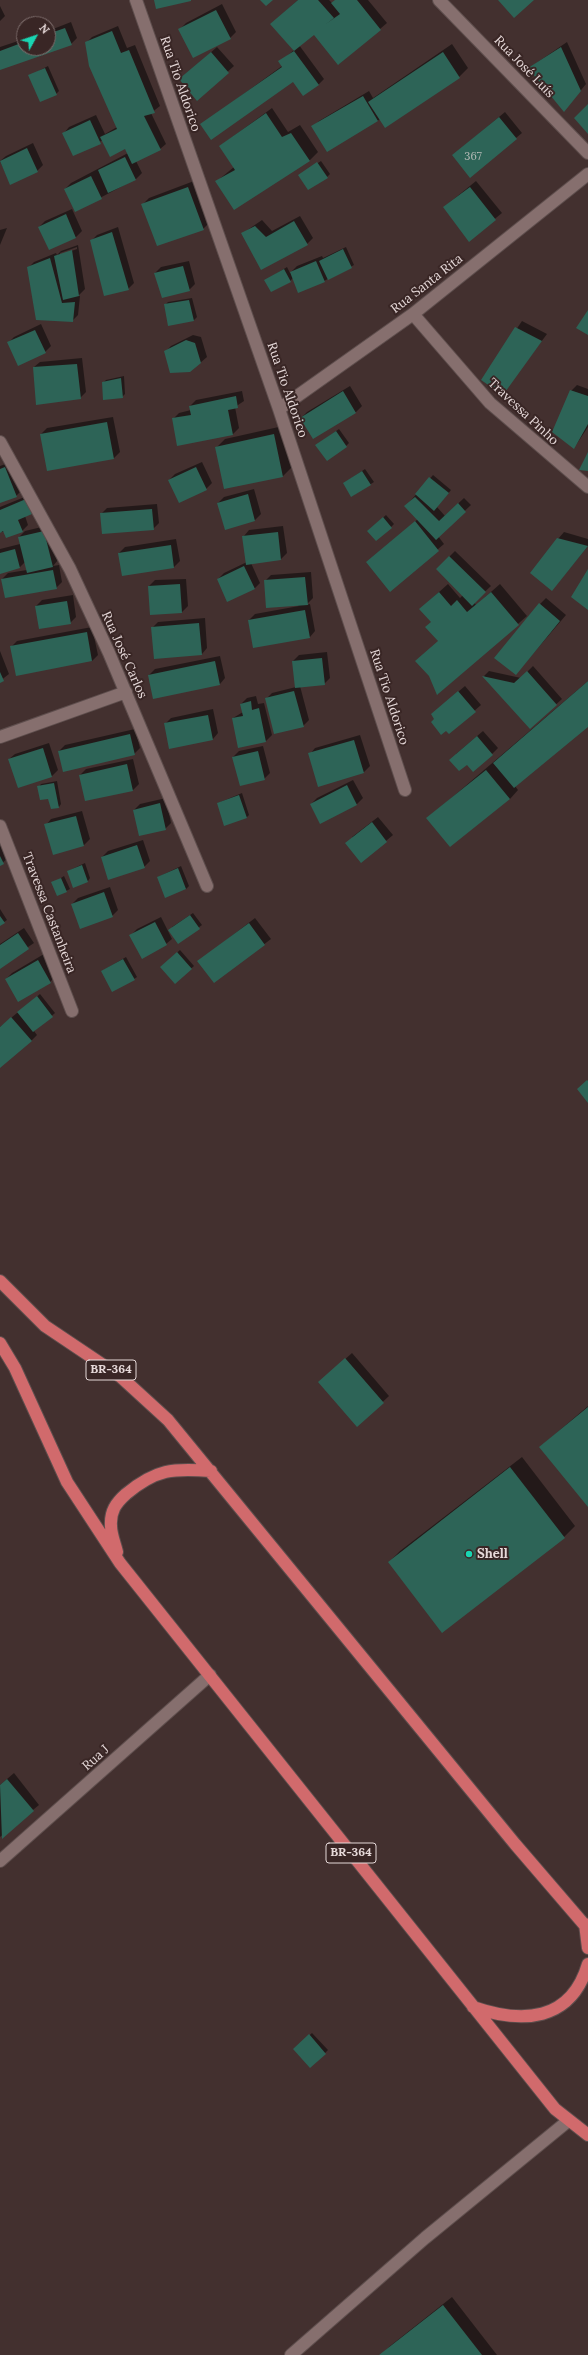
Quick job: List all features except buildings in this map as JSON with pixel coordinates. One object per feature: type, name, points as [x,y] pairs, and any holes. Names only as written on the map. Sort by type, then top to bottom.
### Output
[{"type":"highway","name":"BR-364","points":[[0,1281],[45,1326],[122,1377],[168,1420],[515,1844],[586,1927]]},
{"type":"highway","name":"BR-364","points":[[0,1343],[15,1368],[67,1482],[120,1563],[554,2110],[588,2135]]},
{"type":"highway","points":[[120,1563],[110,1525],[114,1505],[142,1481],[157,1474],[174,1470],[211,1471]]},
{"type":"highway","points":[[586,1927],[588,1948]]},
{"type":"highway","points":[[473,2007],[498,2015],[522,2018],[542,2015],[554,2009],[576,1993],[584,1978],[588,1964]]},
{"type":"street","name":"Rua Tio Aldorico","points":[[136,0],[279,410],[405,790]]},
{"type":"street","name":"Rua José Luís","points":[[439,0],[588,153]]},
{"type":"street","name":"Rua Santa Rita","points":[[279,410],[413,314],[588,174]]},
{"type":"street","name":"Travessa Pinho","points":[[413,314],[490,403],[588,487]]},
{"type":"street","name":"Rua José Carlos","points":[[0,442],[70,569],[126,692],[207,886]]},
{"type":"street","points":[[0,737],[126,692]]},
{"type":"street","name":"Travessa Castanheira","points":[[0,826],[72,1011]]},
{"type":"street","name":"Rua J","points":[[0,1861],[210,1675]]},
{"type":"street","points":[[291,2355],[425,2238],[568,2121]]},
{"type":"place","name":"Shell","points":[[469,1554]]}]
